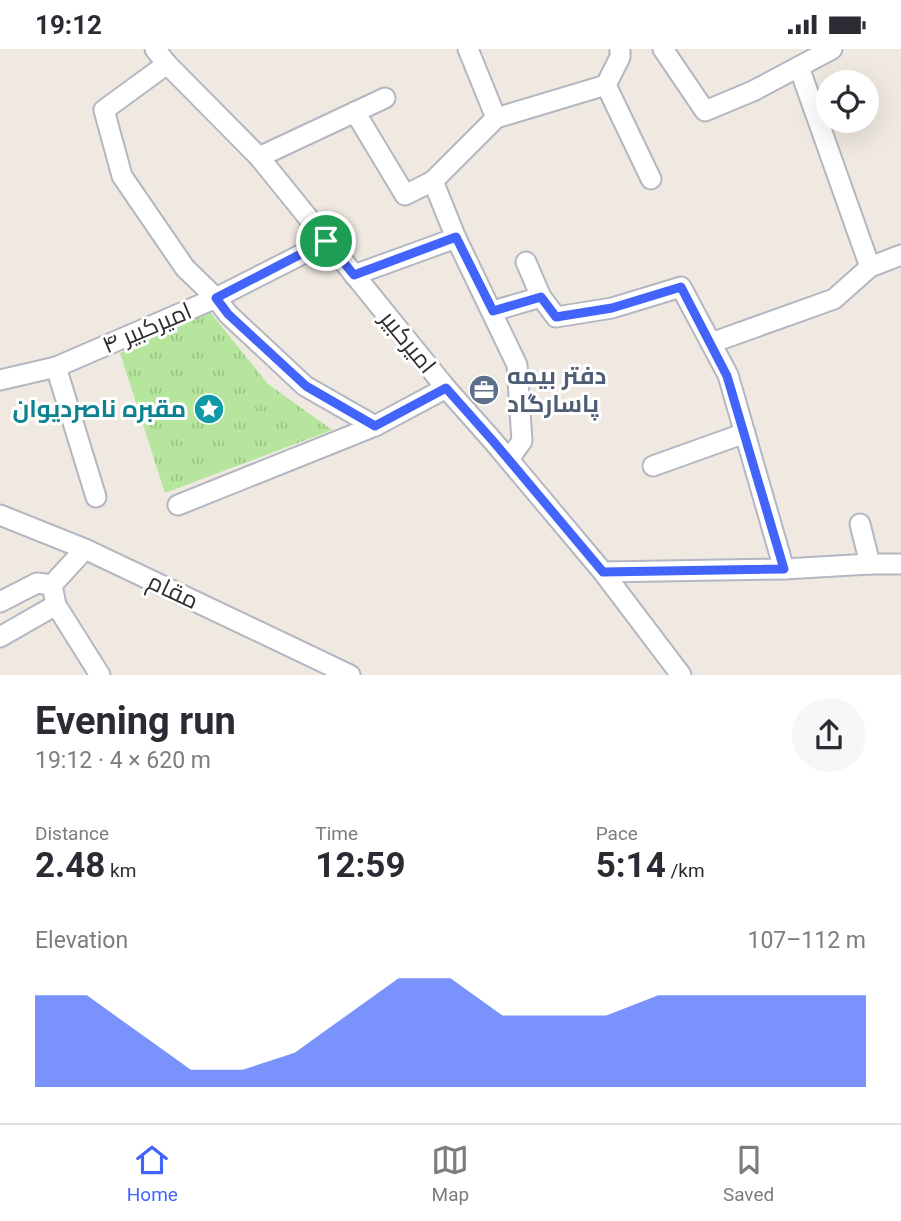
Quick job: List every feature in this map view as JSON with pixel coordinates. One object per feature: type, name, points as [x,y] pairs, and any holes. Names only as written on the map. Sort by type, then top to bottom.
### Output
[{"type":"street","points":[[468,49],[496,118]]},
{"type":"street","points":[[355,112],[405,195],[433,181],[496,118],[606,85],[620,57],[620,49]]},
{"type":"street","points":[[663,49],[705,111],[753,91],[832,49]]},
{"type":"street","points":[[161,57],[104,110],[122,176],[184,268],[216,298],[228,314],[306,386],[375,426]]},
{"type":"street","name":"امیرکبیر","points":[[161,57],[259,157],[446,388],[603,572],[681,675]]},
{"type":"street","points":[[799,67],[870,267]]},
{"type":"street","points":[[606,85],[651,179]]},
{"type":"street","points":[[259,157],[385,98]]},
{"type":"street","points":[[433,181],[456,237],[517,365],[522,441],[509,459]]},
{"type":"street","points":[[354,275],[456,237]]},
{"type":"street","name":"امیرکبیر ۴","points":[[0,380],[55,366],[216,298],[326,241]]},
{"type":"street","points":[[711,342],[834,299],[870,267],[901,255]]},
{"type":"street","points":[[526,262],[541,297],[556,317],[612,308],[681,287],[727,376],[784,569]]},
{"type":"street","points":[[493,311],[541,297]]},
{"type":"street","points":[[55,366],[96,497]]},
{"type":"street","points":[[178,505],[375,426],[446,388]]},
{"type":"street","points":[[653,467],[745,433]]},
{"type":"street","name":"مقام","points":[[0,515],[85,549],[347,674]]},
{"type":"street","points":[[860,524],[870,564]]},
{"type":"street","points":[[52,585],[85,549]]},
{"type":"street","points":[[603,572],[784,569],[870,564],[901,566]]},
{"type":"street","points":[[0,602],[37,583],[52,585]]},
{"type":"street","points":[[52,585],[56,605],[100,675]]},
{"type":"street","points":[[0,637],[56,605]]},
{"type":"green space","points":[[210,312],[268,384],[332,430],[165,493],[120,353]]},
{"type":"place","name":"دفتر بیمه پاسارگاد","points":[[484,390]]},
{"type":"place","name":"مقبره ناصردیوان","points":[[209,409]]},
{"type":"route","points":[[456,237],[493,311],[541,297],[556,317],[612,308],[681,287],[727,376],[784,569],[603,572],[446,388],[375,426],[306,386],[228,314],[216,298],[326,241],[354,275],[456,237]]}]
